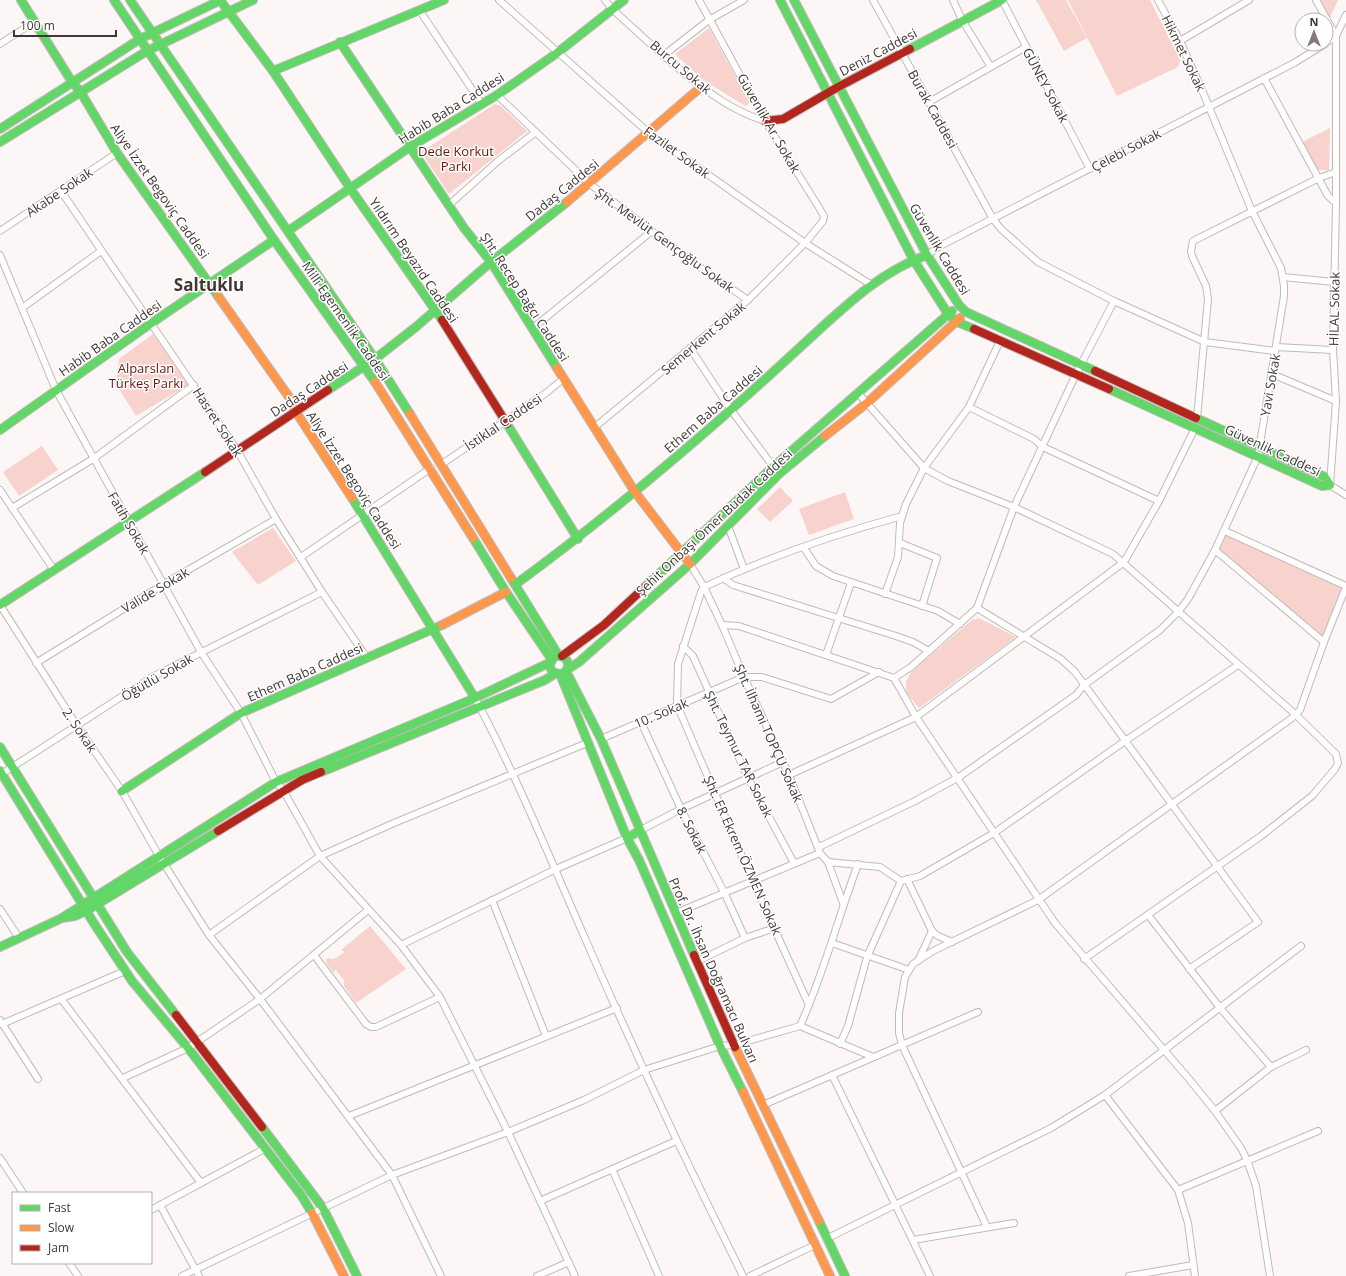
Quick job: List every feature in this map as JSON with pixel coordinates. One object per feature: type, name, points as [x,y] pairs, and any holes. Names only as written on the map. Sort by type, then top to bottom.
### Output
[{"type":"street","name":"Aliye İzzet Begoviç Caddesi","points":[[21,0],[72,82],[80,91],[117,153],[289,397],[296,412],[363,514],[475,698]]},
{"type":"street","name":"Millî Egemenlik Caddesi","points":[[114,0],[274,240],[365,366],[431,468],[506,592],[556,658]]},
{"type":"street","name":"Millî Egemenlik Caddesi","points":[[130,0],[375,359],[516,584],[556,658]]},
{"type":"street","points":[[0,129],[140,39],[220,0]]},
{"type":"street","name":"Yıldırım Beyazıd Caddesi","points":[[220,0],[273,72],[350,188],[435,309],[578,539]]},
{"type":"street","points":[[0,142],[80,91],[147,51],[253,0]]},
{"type":"street","points":[[273,72],[340,42],[420,11],[444,0]]},
{"type":"street","name":"Fazilet Sokak","points":[[499,0],[649,133],[805,243],[870,284]]},
{"type":"street","name":"Burcu Sokak","points":[[605,0],[612,9],[701,87],[749,117],[765,121]]},
{"type":"street","name":"Habib Baba Caddesi","points":[[288,231],[410,147],[481,103],[497,95],[557,52],[624,0]]},
{"type":"street","name":"Güvenlik Ar. Sokak","points":[[699,0],[765,121],[824,216],[823,221],[805,243]]},
{"type":"street","points":[[664,55],[709,20],[744,0]]},
{"type":"street","name":"Güvenlik Caddesi","points":[[780,0],[829,92],[913,259],[948,314],[957,322],[1076,374],[1322,486],[1330,485],[1325,478],[1259,446],[966,312],[959,305],[927,255],[838,87],[794,0]]},
{"type":"street","name":"Burak Caddesi","points":[[873,0],[993,218],[1001,229],[1038,262],[1054,272],[1114,301],[1205,342],[1276,349],[1333,350]]},
{"type":"street","points":[[953,0],[962,20],[991,67]]},
{"type":"street","name":"Deniz Caddesi","points":[[765,121],[783,119],[838,87],[1002,0]]},
{"type":"street","name":"GÜNEY Sokak","points":[[1002,0],[1090,169]]},
{"type":"street","name":"Hikmet Sokak","points":[[1158,0],[1180,41],[1210,106]]},
{"type":"street","points":[[1180,41],[1239,2],[1249,0]]},
{"type":"street","points":[[1316,0],[1336,36]]},
{"type":"street","points":[[420,11],[481,103]]},
{"type":"street","name":"Çelebi Sokak","points":[[1336,36],[1346,15]]},
{"type":"street","points":[[0,44],[34,22]]},
{"type":"street","name":"HİLAL Sokak","points":[[1330,485],[1336,401],[1333,350],[1336,203],[1336,36]]},
{"type":"street","name":"Şht. Recep Bağcı Caddesi","points":[[340,42],[449,205],[490,262],[635,492],[690,564]]},
{"type":"street","points":[[929,102],[1026,47]]},
{"type":"street","name":"Çelebi Sokak","points":[[927,255],[940,246],[993,218],[1294,63],[1312,52]]},
{"type":"street","points":[[1264,78],[1330,199],[1336,203]]},
{"type":"street","name":"Dadaş Caddesi","points":[[0,605],[129,523],[375,359],[490,262],[590,184],[701,87]]},
{"type":"street","name":"Şht. Mevlüt Gençoğlu Sokak","points":[[497,95],[590,184],[691,261],[748,300]]},
{"type":"street","name":"Yavi Sokak","points":[[819,846],[915,801],[959,778],[1076,695],[1084,685],[1160,630],[1178,612],[1188,599],[1215,550],[1258,456],[1284,296],[1283,277],[1252,211],[1210,106]]},
{"type":"street","points":[[449,205],[498,161],[536,132]]},
{"type":"street","name":"Akabe Sokak","points":[[0,231],[61,192],[117,153]]},
{"type":"street","points":[[1197,418],[1208,300],[1206,286],[1192,256],[1193,241],[1319,178],[1336,172]]},
{"type":"street","name":"Hasret Sokak","points":[[61,192],[237,450],[276,519],[322,592],[367,658]]},
{"type":"street","points":[[533,328],[652,231]]},
{"type":"street","name":"Habib Baba Caddesi","points":[[0,430],[150,324],[274,240]]},
{"type":"street","name":"Semerkent Sokak","points":[[595,428],[748,300],[805,243]]},
{"type":"street","points":[[22,308],[101,251]]},
{"type":"street","name":"Fatih Sokak","points":[[0,255],[56,390],[201,652],[241,713],[276,782],[283,790],[320,856],[401,945],[440,997],[508,1132],[575,1276]]},
{"type":"street","name":"Ethem Baba Caddesi","points":[[516,584],[578,539],[635,492],[731,410],[870,284],[913,259],[927,255]]},
{"type":"street","points":[[1283,277],[1334,282]]},
{"type":"street","points":[[894,678],[911,667],[977,608],[1014,507],[1076,374],[1114,301]]},
{"type":"street","name":"Şehit Onbaşı Ömer Budak Caddesi","points":[[95,900],[159,856],[276,782],[475,698],[556,658],[604,625],[773,467],[857,392],[959,305]]},
{"type":"street","name":"Şehit Onbaşı Ömer Budak Caddesi","points":[[95,900],[165,864],[283,790],[302,780],[545,680],[579,662],[690,564],[779,474],[867,403],[957,322],[966,312]]},
{"type":"street","points":[[885,594],[897,561],[902,516],[924,468],[969,407],[1000,341]]},
{"type":"street","points":[[690,348],[731,410],[779,474]]},
{"type":"street","points":[[1272,374],[1336,401]]},
{"type":"street","name":"İstiklal Caddesi","points":[[442,464],[505,422],[563,379]]},
{"type":"street","points":[[12,508],[93,459],[194,385]]},
{"type":"street","points":[[857,392],[924,468],[948,481],[1014,507],[1113,554],[1124,562],[1178,612],[1295,714],[1336,754],[1338,763],[1312,796],[1261,836],[1084,959]]},
{"type":"street","points":[[969,407],[1034,439],[1043,446],[1159,501]]},
{"type":"street","points":[[789,774],[916,717],[1124,562],[1159,501],[1195,428]]},
{"type":"street","points":[[301,557],[431,468]]},
{"type":"street","points":[[1330,485],[1346,495]]},
{"type":"street","points":[[0,490],[54,570]]},
{"type":"street","points":[[677,705],[676,673],[682,646],[704,587],[744,568],[861,527],[902,516]]},
{"type":"street","name":"Valide Sokak","points":[[36,663],[164,584],[276,519]]},
{"type":"street","points":[[728,526],[744,568]]},
{"type":"street","points":[[987,1227],[963,1172],[902,1045],[899,1033],[899,1013],[905,977],[913,964],[918,961],[952,942],[1038,900],[1300,710],[1324,642],[1346,587],[1225,531]]},
{"type":"street","points":[[900,544],[937,558],[922,606]]},
{"type":"street","points":[[804,548],[809,558],[824,571],[851,583],[945,614],[960,624]]},
{"type":"street","points":[[1215,550],[1324,642]]},
{"type":"street","name":"Şht. İlhami TOPÇU Sokak","points":[[690,564],[704,587],[722,625],[744,677],[789,774],[819,846],[820,853]]},
{"type":"street","points":[[723,578],[733,585],[913,642],[929,651]]},
{"type":"street","points":[[826,654],[851,583]]},
{"type":"street","name":"Öğütlü Sokak","points":[[1,773],[152,677],[322,592]]},
{"type":"street","name":"Ethem Baba Caddesi","points":[[122,791],[241,713],[434,629],[506,592]]},
{"type":"street","name":"2. Sokak","points":[[0,605],[77,726],[122,791],[159,856],[209,935],[260,999],[326,1090],[349,1116],[392,1175],[440,1276]]},
{"type":"street","points":[[977,608],[1024,638],[1061,659],[1075,672],[1172,804],[1216,867],[1258,922],[1189,969]]},
{"type":"street","points":[[722,625],[739,626],[894,678],[916,717],[959,778],[1038,900],[1084,959],[1215,1111],[1247,1160],[1256,1186],[1270,1276]]},
{"type":"street","name":"Şht. Teymur TAR Sokak","points":[[682,646],[692,656],[710,692],[748,778],[794,863]]},
{"type":"street","points":[[556,658],[568,661],[562,672],[552,670],[556,658]]},
{"type":"street","points":[[904,880],[920,876],[994,833],[1125,741],[1238,665]]},
{"type":"street","name":"Prof. Dr. İhsan Doğramacı Bulvarı","points":[[562,672],[601,738],[639,831],[676,913],[696,962],[844,1276]]},
{"type":"street","name":"Prof. Dr. İhsan Doğramacı Bulvarı","points":[[562,672],[587,743],[627,838],[639,860],[720,1046],[751,1108],[830,1276]]},
{"type":"street","points":[[744,677],[762,677],[831,699],[879,672]]},
{"type":"street","name":"10. Sokak","points":[[601,738],[744,677]]},
{"type":"street","points":[[475,698],[556,869],[584,936],[676,1140],[743,1276]]},
{"type":"street","name":"Şht. ER Ekrem ÖZMEN Sokak","points":[[677,705],[753,882],[809,1005]]},
{"type":"street","name":"8. Sokak","points":[[641,722],[680,809],[724,892],[745,938]]},
{"type":"street","points":[[209,935],[320,856],[394,823],[587,743]]},
{"type":"street","points":[[0,747],[127,952],[323,1208],[357,1276]]},
{"type":"street","points":[[401,945],[556,869],[627,838],[680,809],[783,762]]},
{"type":"street","points":[[1,773],[126,971],[188,1048],[301,1195],[324,1232],[344,1276]]},
{"type":"street","points":[[676,913],[820,853],[828,862],[843,903]]},
{"type":"street","points":[[828,862],[880,867],[904,880],[932,931],[938,936],[952,942]]},
{"type":"street","points":[[800,1026],[832,944],[843,903],[858,864]]},
{"type":"street","points":[[840,1044],[848,1026],[867,957],[904,880]]},
{"type":"street","points":[[0,948],[85,907],[95,900]]},
{"type":"street","points":[[492,900],[546,1036]]},
{"type":"street","points":[[0,908],[19,938]]},
{"type":"street","points":[[123,1078],[188,1048],[260,999],[368,910]]},
{"type":"street","points":[[1148,915],[1221,1009],[1271,1067]]},
{"type":"street","points":[[696,962],[745,938],[775,928]]},
{"type":"street","points":[[918,961],[932,931]]},
{"type":"street","points":[[832,944],[909,970]]},
{"type":"street","points":[[826,1238],[1051,1128],[1105,1095],[1221,1009],[1301,946]]},
{"type":"street","points":[[314,955],[366,1024],[371,1027],[376,1027],[440,997]]},
{"type":"street","points":[[38,1080],[1,1022],[62,1000],[126,971]]},
{"type":"street","points":[[62,1000],[201,1182]]},
{"type":"street","points":[[349,1116],[617,1008]]},
{"type":"street","points":[[763,1105],[978,1012]]},
{"type":"street","points":[[182,1276],[392,1175],[508,1132],[584,1100],[644,1070],[720,1046],[734,1045],[800,1026],[873,1057]]},
{"type":"street","points":[[1215,1111],[1271,1067],[1306,1050]]},
{"type":"street","points":[[832,1075],[930,1276]]},
{"type":"street","points":[[1105,1095],[1178,1190],[1186,1215],[1195,1276]]},
{"type":"street","points":[[1178,1190],[1318,1131]]},
{"type":"street","points":[[540,1201],[676,1140]]},
{"type":"street","points":[[152,1209],[266,1148]]},
{"type":"street","points":[[0,1158],[22,1192]]},
{"type":"street","points":[[612,1169],[659,1276]]},
{"type":"street","points":[[160,1205],[199,1276]]},
{"type":"street","points":[[913,1240],[1014,1223]]},
{"type":"street","points":[[750,1276],[815,1245]]},
{"type":"street","points":[[537,1276],[569,1262]]},
{"type":"street","points":[[70,1264],[78,1276]]},
{"type":"street","points":[[1129,1276],[1193,1265]]},
{"type":"green space","points":[[1036,0],[1066,0],[1087,38],[1064,51]]},
{"type":"green space","points":[[1068,0],[1150,0],[1180,60],[1178,67],[1117,96]]},
{"type":"green space","points":[[1313,0],[1338,0],[1332,12],[1319,12]]},
{"type":"green space","points":[[709,28],[750,103],[745,106],[702,79],[675,54]]},
{"type":"green space","name":"Dede Korkut Parkı","points":[[495,104],[501,106],[527,131],[449,194],[421,152]]},
{"type":"green space","points":[[1330,128],[1329,170],[1317,170],[1302,142]]},
{"type":"green space","name":"Alparslan Türkeş Parkı","points":[[153,334],[188,385],[136,416],[116,384],[119,359]]},
{"type":"green space","points":[[42,446],[58,470],[19,496],[3,472]]},
{"type":"green space","points":[[780,487],[793,501],[770,522],[757,509]]},
{"type":"green space","points":[[845,492],[854,519],[809,535],[799,509]]},
{"type":"green space","points":[[273,528],[296,561],[258,585],[232,552]]},
{"type":"green space","points":[[1225,531],[1346,586],[1324,642],[1215,550]]},
{"type":"green space","points":[[979,618],[1016,637],[919,708],[906,692],[906,682],[911,672],[972,620]]},
{"type":"green space","points":[[370,926],[406,969],[356,1003],[344,986],[344,980],[335,969],[334,973],[326,963],[327,958],[334,959],[345,952],[341,950]]},
{"type":"traffic: fast","points":[[21,0],[72,82],[80,91],[117,153],[218,296]]},
{"type":"traffic: fast","points":[[114,0],[274,240],[375,382]]},
{"type":"traffic: fast","points":[[130,0],[375,359],[410,414]]},
{"type":"traffic: fast","points":[[220,0],[273,71],[350,188],[442,320]]},
{"type":"traffic: fast","points":[[140,39],[221,0]]},
{"type":"traffic: fast","points":[[147,51],[253,0]]},
{"type":"traffic: fast","points":[[273,71],[444,0]]},
{"type":"traffic: fast","points":[[288,231],[410,147],[497,95],[557,53],[624,0]]},
{"type":"traffic: fast","points":[[780,0],[913,259],[948,314],[957,322],[974,329]]},
{"type":"traffic: fast","points":[[794,0],[927,255],[959,305],[966,312],[1095,371]]},
{"type":"traffic: fast","points":[[910,49],[1002,0]]},
{"type":"traffic: fast","points":[[0,129],[140,39]]},
{"type":"traffic: fast","points":[[340,42],[464,228],[491,262],[557,368]]},
{"type":"traffic: fast","points":[[0,142],[147,51]]},
{"type":"traffic: fast","points":[[328,390],[375,359],[417,326],[491,262],[567,202]]},
{"type":"traffic: fast","points":[[0,430],[150,324],[274,240]]},
{"type":"traffic: fast","points":[[516,584],[575,540],[660,471],[858,296],[897,269],[927,255]]},
{"type":"traffic: fast","points":[[646,586],[773,467],[952,311]]},
{"type":"traffic: fast","points":[[1109,389],[1322,486],[1330,485],[1325,477],[1196,418]]},
{"type":"traffic: fast","points":[[507,424],[578,539]]},
{"type":"traffic: fast","points":[[568,669],[579,662],[690,564],[779,474],[825,436]]},
{"type":"traffic: fast","points":[[0,605],[205,472]]},
{"type":"traffic: fast","points":[[352,498],[475,698]]},
{"type":"traffic: fast","points":[[473,538],[506,592],[552,660]]},
{"type":"traffic: fast","points":[[511,578],[559,656]]},
{"type":"traffic: fast","points":[[122,791],[241,713],[442,625]]},
{"type":"traffic: fast","points":[[559,656],[565,659],[568,665],[565,671],[559,674],[553,671],[550,665],[553,659],[559,656]]},
{"type":"traffic: fast","points":[[62,918],[276,782],[475,698],[551,662]]},
{"type":"traffic: fast","points":[[566,671],[601,739],[694,955]]},
{"type":"traffic: fast","points":[[321,772],[545,680],[556,673]]},
{"type":"traffic: fast","points":[[560,674],[627,838],[639,860],[720,1046],[743,1092]]},
{"type":"traffic: fast","points":[[0,747],[127,952],[176,1015]]},
{"type":"traffic: fast","points":[[0,771],[95,925],[132,981],[188,1048],[301,1195],[312,1213]]},
{"type":"traffic: fast","points":[[0,947],[62,918],[75,916],[86,911],[218,831]]},
{"type":"traffic: fast","points":[[627,838],[639,831]]},
{"type":"traffic: fast","points":[[262,1127],[323,1208],[357,1276]]},
{"type":"traffic: fast","points":[[819,1221],[845,1276]]},
{"type":"traffic: slow","points":[[567,202],[701,87]]},
{"type":"traffic: slow","points":[[218,296],[289,397],[296,412],[352,498]]},
{"type":"traffic: slow","points":[[825,436],[867,403],[960,318]]},
{"type":"traffic: slow","points":[[557,368],[635,492],[690,564]]},
{"type":"traffic: slow","points":[[375,382],[473,538]]},
{"type":"traffic: slow","points":[[410,414],[511,578]]},
{"type":"traffic: slow","points":[[442,625],[506,592]]},
{"type":"traffic: slow","points":[[735,1047],[819,1221]]},
{"type":"traffic: slow","points":[[743,1092],[830,1276]]},
{"type":"traffic: slow","points":[[312,1213],[344,1276]]},
{"type":"traffic: jam","points":[[765,121],[783,119],[838,87],[910,49]]},
{"type":"traffic: jam","points":[[442,320],[507,424]]},
{"type":"traffic: jam","points":[[974,329],[1109,389]]},
{"type":"traffic: jam","points":[[1095,371],[1196,418]]},
{"type":"traffic: jam","points":[[205,472],[328,390]]},
{"type":"traffic: jam","points":[[562,656],[604,625],[646,586]]},
{"type":"traffic: jam","points":[[218,831],[302,780],[321,772]]},
{"type":"traffic: jam","points":[[694,955],[735,1047]]},
{"type":"traffic: jam","points":[[176,1015],[262,1127]]},
{"type":"district","name":"Saltuklu","points":[[209,284]]}]
